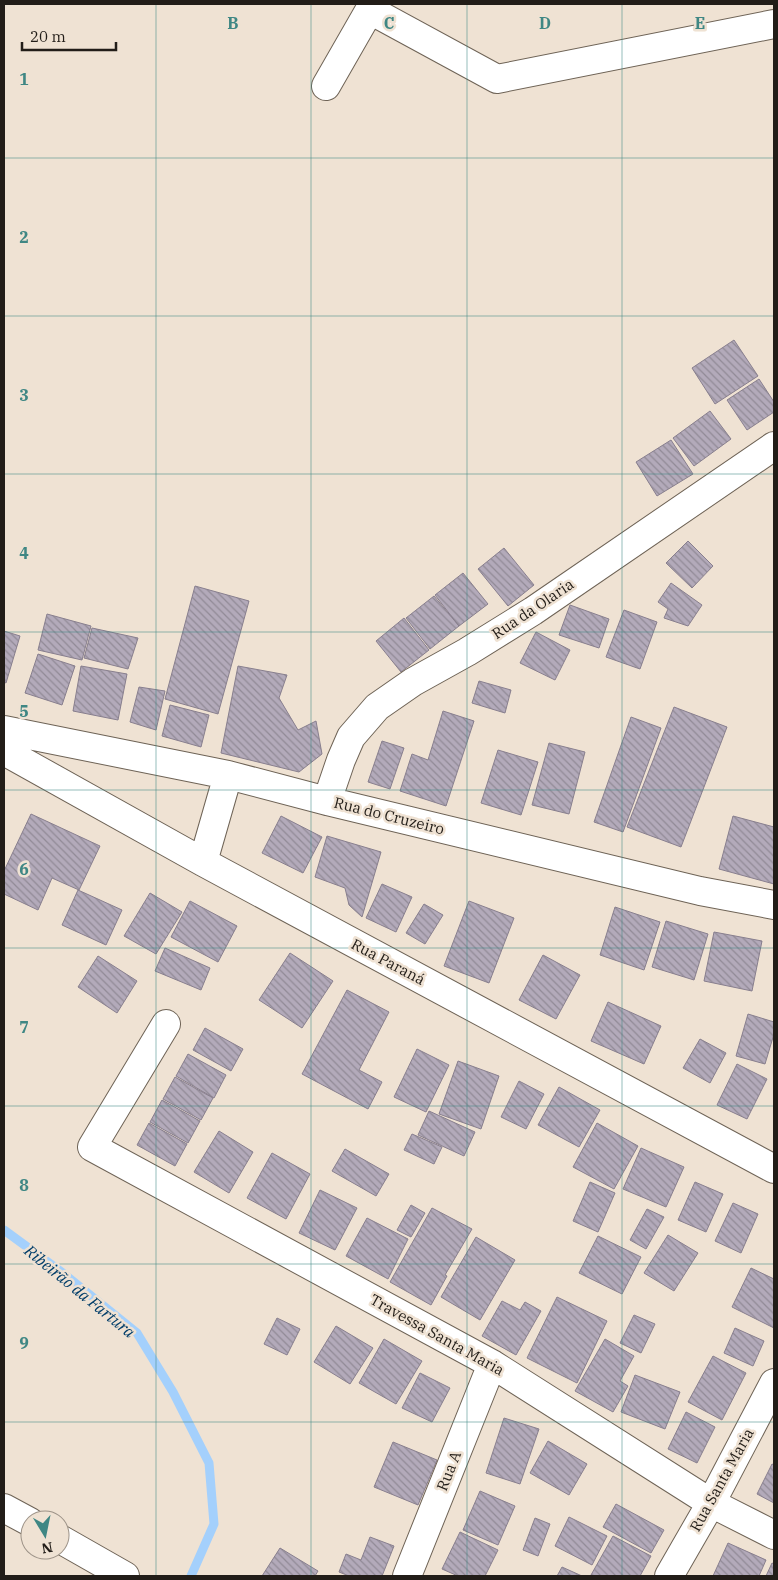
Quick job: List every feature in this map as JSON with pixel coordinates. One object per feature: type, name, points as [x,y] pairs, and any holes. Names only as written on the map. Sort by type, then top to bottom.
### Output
[{"type":"street","points":[[326,86],[371,7],[497,79],[774,24]]},
{"type":"street","name":"Rua da Olaria","points":[[327,801],[340,760],[352,737],[377,707],[413,682],[467,652],[533,611],[774,446]]},
{"type":"street","name":"Rua do Cruzeiro","points":[[4,730],[228,775],[327,801],[700,891],[774,905]]},
{"type":"street","name":"Rua Paraná","points":[[4,751],[203,862],[774,1169]]},
{"type":"street","points":[[203,862],[228,775]]},
{"type":"street","name":"Travessa Santa Maria","points":[[166,1024],[92,1147],[492,1364],[710,1503],[774,1534]]},
{"type":"street","name":"Rua A","points":[[406,1576],[492,1364]]},
{"type":"street","name":"Rua Santa Maria","points":[[669,1576],[774,1383]]},
{"type":"street","points":[[4,1508],[20,1517]]},
{"type":"street","points":[[70,1545],[125,1576]]},
{"type":"building","points":[[734,340],[758,376],[715,404],[692,368]]},
{"type":"building","points":[[759,379],[774,402],[774,412],[747,430],[727,400]]},
{"type":"building","points":[[710,411],[731,439],[694,466],[673,438]]},
{"type":"building","points":[[671,440],[693,474],[657,496],[636,462]]},
{"type":"building","points":[[688,541],[713,566],[692,588],[666,563]]},
{"type":"building","points":[[504,548],[534,585],[508,606],[478,569]]},
{"type":"building","points":[[463,573],[488,604],[459,626],[435,595]]},
{"type":"building","points":[[671,583],[702,605],[688,626],[664,618],[668,609],[658,602]]},
{"type":"building","points":[[195,586],[249,601],[218,714],[165,699]]},
{"type":"building","points":[[434,596],[459,626],[430,649],[406,618]]},
{"type":"building","points":[[570,605],[609,619],[599,648],[559,635]]},
{"type":"building","points":[[624,610],[657,622],[640,669],[606,657]]},
{"type":"building","points":[[47,614],[91,626],[82,660],[38,650]]},
{"type":"building","points":[[404,618],[429,650],[401,672],[376,641]]},
{"type":"building","points":[[92,628],[138,638],[128,669],[84,658]]},
{"type":"building","points":[[4,631],[20,636],[6,683],[4,682]]},
{"type":"building","points":[[536,632],[570,650],[555,680],[520,663]]},
{"type":"building","points":[[38,654],[75,666],[62,705],[25,693]]},
{"type":"building","points":[[81,666],[127,674],[118,720],[73,711]]},
{"type":"building","points":[[238,666],[287,675],[279,698],[298,730],[316,721],[322,754],[299,772],[221,753]]},
{"type":"building","points":[[479,681],[511,690],[505,713],[472,703]]},
{"type":"building","points":[[139,687],[165,691],[156,730],[130,722]]},
{"type":"building","points":[[170,705],[209,715],[201,747],[162,736]]},
{"type":"building","points":[[674,707],[727,727],[681,847],[627,827]]},
{"type":"building","points":[[443,711],[474,721],[446,806],[400,791],[412,754],[428,760]]},
{"type":"building","points":[[631,717],[661,728],[623,832],[594,822]]},
{"type":"building","points":[[382,741],[404,748],[390,789],[368,782]]},
{"type":"building","points":[[549,743],[585,752],[569,814],[532,805]]},
{"type":"building","points":[[498,750],[538,762],[521,815],[481,803]]},
{"type":"building","points":[[31,814],[100,846],[79,890],[52,878],[38,910],[4,894],[4,871]]},
{"type":"building","points":[[281,816],[322,837],[303,873],[262,853]]},
{"type":"building","points":[[733,816],[774,827],[774,884],[719,869]]},
{"type":"building","points":[[327,836],[381,852],[362,917],[349,905],[345,888],[315,877]]},
{"type":"building","points":[[382,884],[412,897],[396,932],[366,918]]},
{"type":"building","points":[[78,890],[122,910],[106,945],[62,925]]},
{"type":"building","points":[[150,893],[182,912],[156,954],[124,936]]},
{"type":"building","points":[[190,901],[237,926],[218,962],[171,937]]},
{"type":"building","points":[[469,901],[514,918],[489,983],[444,966]]},
{"type":"building","points":[[424,904],[443,915],[425,944],[406,933]]},
{"type":"building","points":[[615,907],[660,922],[644,970],[600,955]]},
{"type":"building","points":[[666,921],[708,934],[694,980],[652,967]]},
{"type":"building","points":[[714,932],[762,941],[752,991],[704,981]]},
{"type":"building","points":[[165,948],[210,968],[201,990],[155,971]]},
{"type":"building","points":[[290,953],[333,981],[302,1028],[259,1000]]},
{"type":"building","points":[[543,955],[580,975],[556,1019],[519,1000]]},
{"type":"building","points":[[98,956],[137,981],[117,1013],[78,987]]},
{"type":"building","points":[[347,990],[389,1012],[359,1070],[382,1082],[368,1109],[302,1074]]},
{"type":"building","points":[[608,1002],[661,1026],[644,1064],[591,1041]]},
{"type":"building","points":[[748,1014],[774,1022],[774,1034],[765,1064],[736,1056]]},
{"type":"building","points":[[205,1028],[243,1049],[231,1071],[193,1050]]},
{"type":"building","points":[[700,1039],[726,1053],[710,1083],[683,1068]]},
{"type":"building","points":[[417,1049],[449,1065],[426,1112],[394,1097]]},
{"type":"building","points":[[188,1054],[226,1075],[214,1098],[176,1076]]},
{"type":"building","points":[[458,1061],[499,1076],[481,1129],[439,1114]]},
{"type":"building","points":[[737,1064],[767,1079],[747,1119],[717,1105]]},
{"type":"building","points":[[175,1077],[213,1098],[201,1120],[163,1099]]},
{"type":"building","points":[[519,1081],[544,1094],[526,1129],[501,1117]]},
{"type":"building","points":[[559,1087],[600,1110],[579,1147],[538,1125]]},
{"type":"building","points":[[162,1100],[200,1121],[188,1143],[150,1122]]},
{"type":"building","points":[[429,1111],[475,1132],[464,1156],[418,1135]]},
{"type":"building","points":[[149,1123],[187,1144],[175,1166],[137,1145]]},
{"type":"building","points":[[597,1123],[638,1146],[614,1189],[573,1167]]},
{"type":"building","points":[[219,1131],[253,1152],[229,1193],[194,1172]]},
{"type":"building","points":[[412,1134],[442,1147],[434,1164],[404,1150]]},
{"type":"building","points":[[641,1148],[684,1167],[666,1207],[623,1189]]},
{"type":"building","points":[[345,1149],[389,1174],[376,1196],[332,1171]]},
{"type":"building","points":[[272,1153],[310,1174],[286,1219],[247,1198]]},
{"type":"building","points":[[590,1182],[615,1193],[598,1232],[573,1221]]},
{"type":"building","points":[[695,1182],[723,1194],[706,1232],[678,1220]]},
{"type":"building","points":[[320,1190],[357,1208],[335,1250],[299,1233]]},
{"type":"building","points":[[733,1203],[758,1214],[741,1253],[715,1241]]},
{"type":"building","points":[[411,1205],[425,1213],[411,1237],[397,1230]]},
{"type":"building","points":[[432,1208],[472,1229],[445,1275],[447,1276],[431,1305],[390,1282]]},
{"type":"building","points":[[647,1209],[664,1217],[646,1249],[630,1240]]},
{"type":"building","points":[[367,1218],[408,1239],[388,1279],[346,1256]]},
{"type":"building","points":[[668,1235],[698,1253],[674,1291],[644,1273]]},
{"type":"building","points":[[598,1236],[641,1257],[622,1294],[579,1273]]},
{"type":"building","points":[[476,1237],[515,1260],[480,1320],[441,1297]]},
{"type":"building","points":[[751,1268],[774,1279],[774,1328],[732,1307]]},
{"type":"building","points":[[557,1297],[607,1321],[577,1383],[527,1358]]},
{"type":"building","points":[[502,1301],[520,1310],[525,1302],[541,1311],[516,1355],[482,1336]]},
{"type":"building","points":[[634,1315],[655,1324],[641,1353],[620,1343]]},
{"type":"building","points":[[277,1318],[300,1329],[287,1355],[264,1344]]},
{"type":"building","points":[[336,1326],[373,1348],[350,1384],[314,1362]]},
{"type":"building","points":[[735,1328],[764,1341],[753,1366],[724,1353]]},
{"type":"building","points":[[384,1339],[422,1361],[396,1404],[359,1383]]},
{"type":"building","points":[[605,1339],[634,1356],[620,1381],[628,1386],[613,1412],[575,1391]]},
{"type":"building","points":[[713,1356],[746,1373],[722,1420],[688,1402]]},
{"type":"building","points":[[420,1373],[450,1388],[432,1422],[402,1408]]},
{"type":"building","points":[[635,1375],[680,1392],[665,1429],[621,1412]]},
{"type":"building","points":[[686,1412],[715,1427],[697,1463],[668,1449]]},
{"type":"building","points":[[504,1418],[539,1429],[520,1484],[486,1473]]},
{"type":"building","points":[[548,1441],[587,1464],[569,1495],[530,1473]]},
{"type":"building","points":[[393,1442],[437,1460],[418,1505],[374,1487]]},
{"type":"building","points":[[772,1464],[774,1465],[774,1503],[757,1494]]},
{"type":"building","points":[[480,1491],[515,1506],[498,1545],[463,1530]]},
{"type":"building","points":[[616,1504],[664,1530],[651,1553],[603,1527]]},
{"type":"building","points":[[569,1517],[607,1536],[592,1565],[555,1546]]},
{"type":"building","points":[[535,1518],[550,1524],[538,1556],[523,1550]]},
{"type":"building","points":[[460,1532],[498,1550],[485,1576],[458,1576],[442,1569]]},
{"type":"building","points":[[613,1536],[651,1556],[640,1576],[591,1575]]},
{"type":"building","points":[[370,1537],[394,1546],[382,1576],[349,1576],[339,1572],[346,1554],[361,1560]]},
{"type":"building","points":[[728,1543],[766,1560],[759,1576],[713,1576]]},
{"type":"building","points":[[280,1548],[318,1571],[315,1576],[262,1576]]},
{"type":"building","points":[[772,1563],[774,1564],[774,1576],[766,1576]]},
{"type":"building","points":[[562,1567],[582,1576],[557,1576]]},
{"type":"waterway","name":"Ribeirão da Fartura","points":[[4,1230],[64,1274],[137,1333],[173,1392],[209,1463],[214,1524],[191,1576]]}]
